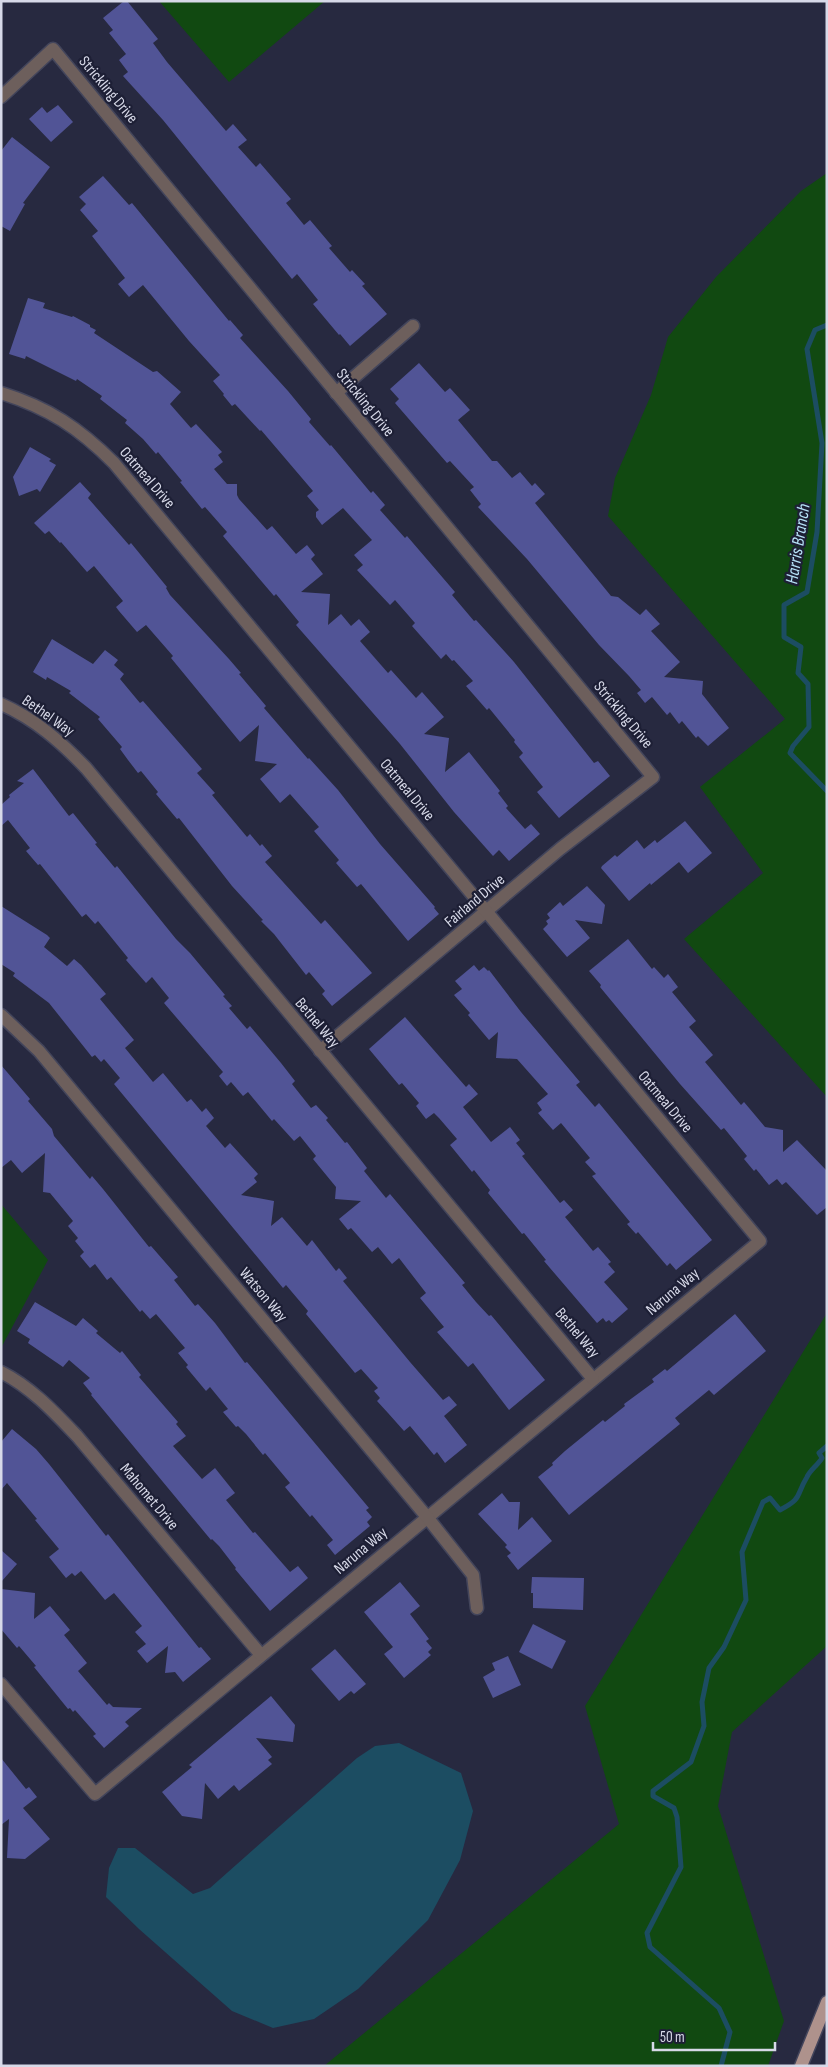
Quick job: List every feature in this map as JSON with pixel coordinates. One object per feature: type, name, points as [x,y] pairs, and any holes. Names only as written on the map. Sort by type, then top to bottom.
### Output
[{"type":"main road","points":[[801,2066],[827,2002]]},
{"type":"street","name":"Strickling Drive","points":[[1,97],[53,49],[653,777]]},
{"type":"street","points":[[336,393],[413,326]]},
{"type":"street","name":"Oatmeal Drive","points":[[1,393],[24,400],[59,417],[88,438],[114,463],[760,1241]]},
{"type":"street","name":"Bethel Way","points":[[1,704],[41,727],[66,747],[86,768],[594,1379]]},
{"type":"street","name":"Fairland Drive","points":[[320,1051],[560,849],[653,777]]},
{"type":"street","name":"Watson Way","points":[[1,1015],[39,1051],[427,1517],[473,1575],[477,1608]]},
{"type":"street","name":"Naruna Way","points":[[1,1684],[95,1794],[760,1241]]},
{"type":"street","name":"Mahomet Drive","points":[[1,1372],[29,1390],[77,1436],[261,1655]]},
{"type":"green space","points":[[159,1],[325,1],[229,82]]},
{"type":"green space","points":[[827,173],[827,1097],[684,939],[763,873],[700,787],[785,719],[608,516],[615,478],[651,395],[668,337],[716,277],[801,191]]},
{"type":"green space","points":[[1,1204],[48,1260],[1,1348]]},
{"type":"green space","points":[[827,1313],[827,1646],[732,1732],[718,1806],[784,2021],[768,2066],[324,2066],[619,1824],[585,1706]]},
{"type":"water","points":[[399,1743],[461,1773],[473,1811],[460,1860],[428,1920],[358,1989],[314,2019],[273,2028],[232,2011],[139,1929],[106,1897],[109,1868],[118,1848],[135,1848],[193,1894],[210,1888],[357,1758],[375,1746]]},
{"type":"building","points":[[124,1],[127,1],[158,39],[153,43],[167,62],[226,131],[233,124],[247,140],[238,147],[256,167],[260,163],[291,199],[286,203],[304,225],[310,220],[332,246],[329,248],[350,272],[352,270],[365,284],[362,286],[387,314],[350,346],[313,304],[318,300],[297,274],[292,279],[163,120],[123,76],[128,72],[119,60],[126,54],[109,33],[113,30],[103,18]]},
{"type":"building","points":[[58,105],[73,122],[51,142],[29,119],[42,107],[47,113]]},
{"type":"building","points":[[12,137],[50,167],[23,203],[25,204],[10,231],[1,226],[1,151]]},
{"type":"building","points":[[103,176],[129,205],[132,203],[229,321],[243,335],[240,338],[311,419],[309,422],[371,493],[373,491],[385,505],[380,510],[405,538],[407,536],[455,592],[452,595],[474,621],[476,620],[514,662],[594,763],[598,761],[610,776],[559,818],[537,792],[543,787],[519,757],[523,753],[514,742],[515,740],[489,708],[487,710],[466,686],[473,681],[446,654],[441,659],[412,626],[415,623],[395,600],[390,605],[357,570],[363,565],[354,555],[372,540],[343,508],[322,525],[316,517],[316,512],[319,510],[307,496],[313,491],[261,430],[235,404],[232,406],[223,395],[213,381],[220,375],[143,285],[129,297],[118,284],[125,278],[92,236],[98,231],[80,210],[86,204],[79,197]]},
{"type":"building","points":[[28,298],[45,303],[43,308],[73,316],[90,325],[90,327],[96,330],[94,333],[153,372],[157,371],[181,392],[170,404],[191,428],[196,424],[222,452],[218,455],[223,462],[214,469],[227,484],[237,484],[239,499],[267,530],[272,526],[296,554],[307,545],[315,555],[311,559],[323,574],[301,592],[330,594],[328,625],[341,614],[351,626],[359,619],[370,632],[360,641],[388,673],[391,670],[416,698],[422,692],[444,717],[424,734],[449,738],[445,772],[469,752],[500,791],[498,793],[508,806],[506,808],[525,829],[531,824],[540,834],[509,861],[499,850],[493,856],[454,812],[400,744],[296,625],[299,622],[276,594],[274,596],[223,536],[227,532],[205,507],[202,509],[158,452],[156,454],[125,423],[127,420],[100,399],[102,396],[77,379],[76,381],[26,356],[25,359],[9,354]]},
{"type":"building","points":[[419,363],[445,392],[450,388],[470,410],[458,420],[492,461],[497,461],[512,478],[520,472],[532,486],[535,483],[545,494],[535,503],[611,596],[618,597],[640,615],[646,609],[660,624],[651,631],[680,662],[664,677],[703,681],[702,694],[729,728],[708,746],[698,736],[696,738],[682,721],[679,724],[670,712],[667,715],[652,697],[645,703],[637,693],[641,690],[599,645],[527,559],[478,507],[481,504],[470,490],[474,487],[450,461],[447,463],[395,403],[399,399],[390,389]]},
{"type":"building","points":[[30,447],[51,459],[49,461],[56,465],[40,492],[37,489],[19,496],[13,477]]},
{"type":"building","points":[[80,482],[91,494],[88,498],[129,545],[131,543],[167,587],[170,595],[241,673],[239,674],[266,706],[264,708],[308,759],[338,790],[380,844],[435,907],[439,914],[408,941],[361,884],[357,887],[336,863],[339,860],[314,831],[319,827],[290,794],[280,803],[260,779],[277,764],[255,761],[259,725],[240,742],[171,658],[173,656],[146,625],[137,632],[119,611],[116,607],[123,601],[94,566],[87,572],[61,542],[49,531],[45,534],[34,523]]},
{"type":"building","points":[[52,639],[93,664],[105,650],[118,660],[114,665],[124,674],[120,679],[140,703],[143,701],[202,769],[197,773],[215,793],[212,795],[247,837],[250,834],[272,856],[265,862],[321,924],[325,920],[372,973],[332,1006],[322,994],[325,991],[309,972],[306,975],[274,934],[261,921],[263,920],[232,886],[179,818],[177,819],[156,794],[158,792],[141,771],[138,773],[120,749],[122,747],[98,719],[100,717],[69,693],[71,691],[47,677],[46,680],[33,672]]},
{"type":"building","points":[[33,769],[69,816],[73,813],[115,868],[117,866],[176,939],[225,995],[223,996],[232,1006],[229,1008],[247,1029],[250,1026],[281,1063],[295,1081],[292,1084],[311,1108],[316,1105],[328,1118],[326,1120],[345,1143],[347,1142],[367,1168],[364,1171],[386,1198],[390,1194],[465,1283],[462,1285],[476,1302],[489,1316],[491,1315],[545,1380],[509,1410],[473,1363],[468,1367],[437,1332],[444,1327],[420,1298],[426,1293],[399,1258],[392,1264],[378,1247],[372,1252],[351,1228],[348,1230],[339,1219],[361,1201],[335,1199],[336,1187],[313,1159],[316,1156],[300,1136],[294,1141],[274,1119],[272,1121],[248,1092],[243,1096],[231,1082],[227,1086],[219,1076],[223,1072],[164,1003],[169,998],[152,977],[146,983],[126,960],[128,958],[98,921],[95,924],[86,914],[82,917],[40,864],[38,865],[26,851],[30,848],[8,820],[1,826],[1,805],[10,797],[9,795],[24,783],[17,781]]},
{"type":"building","points":[[685,821],[712,853],[688,873],[679,862],[629,901],[601,868],[602,866],[615,855],[617,857],[637,840],[644,849],[655,840],[657,843]]},
{"type":"building","points":[[587,886],[605,905],[602,924],[575,920],[590,938],[567,957],[543,929],[548,924],[546,921],[550,918],[547,914],[560,902],[563,906]]},
{"type":"building","points":[[1,906],[47,935],[50,938],[44,947],[67,966],[74,959],[81,965],[106,994],[100,999],[134,1040],[125,1048],[153,1082],[163,1073],[187,1102],[191,1099],[202,1112],[206,1108],[214,1118],[206,1126],[225,1148],[230,1143],[258,1174],[254,1178],[257,1182],[241,1195],[274,1201],[271,1226],[282,1217],[307,1246],[312,1240],[336,1271],[339,1268],[347,1278],[343,1281],[410,1362],[443,1400],[449,1396],[457,1405],[444,1416],[467,1445],[445,1463],[437,1452],[434,1455],[410,1426],[404,1431],[377,1401],[380,1398],[374,1391],[378,1388],[361,1369],[355,1373],[306,1314],[308,1311],[286,1285],[283,1288],[114,1084],[120,1078],[104,1059],[101,1062],[95,1055],[92,1057],[49,1003],[13,976],[15,973],[1,964]]},
{"type":"building","points":[[628,939],[652,969],[654,967],[664,978],[668,974],[678,987],[672,992],[696,1021],[689,1027],[713,1055],[705,1062],[741,1105],[744,1102],[765,1127],[783,1130],[783,1152],[797,1140],[827,1171],[827,1207],[817,1215],[786,1182],[782,1185],[777,1179],[769,1185],[756,1169],[754,1171],[744,1159],[747,1156],[724,1128],[721,1130],[680,1084],[589,971]]},
{"type":"building","points":[[474,965],[479,971],[484,967],[489,970],[521,1012],[580,1082],[576,1085],[595,1107],[599,1103],[712,1240],[676,1270],[670,1263],[667,1266],[638,1232],[636,1234],[627,1224],[630,1222],[592,1176],[596,1174],[585,1162],[590,1158],[561,1123],[553,1130],[538,1113],[542,1110],[537,1103],[548,1094],[517,1059],[496,1058],[498,1032],[489,1040],[468,1015],[470,1013],[454,995],[462,989],[455,981]]},
{"type":"building","points":[[405,1017],[466,1087],[469,1084],[478,1094],[463,1107],[491,1142],[510,1127],[520,1140],[516,1143],[525,1154],[522,1156],[560,1203],[564,1200],[573,1210],[565,1217],[593,1251],[598,1247],[611,1262],[608,1264],[615,1272],[604,1282],[628,1309],[612,1323],[609,1320],[606,1322],[603,1318],[597,1323],[544,1261],[546,1260],[524,1233],[522,1234],[488,1193],[490,1190],[474,1170],[472,1172],[450,1145],[457,1139],[434,1113],[426,1119],[416,1106],[419,1103],[402,1083],[399,1085],[369,1049]]},
{"type":"building","points":[[1,1065],[30,1099],[28,1101],[52,1129],[54,1136],[90,1179],[92,1176],[149,1247],[151,1246],[178,1277],[174,1280],[195,1306],[198,1304],[215,1323],[245,1363],[247,1362],[369,1508],[366,1510],[372,1517],[367,1522],[370,1526],[335,1555],[327,1545],[333,1540],[312,1515],[310,1517],[285,1487],[290,1483],[265,1453],[263,1455],[246,1434],[238,1426],[236,1427],[223,1412],[228,1409],[210,1387],[206,1391],[186,1367],[188,1365],[178,1353],[185,1348],[156,1314],[150,1319],[142,1310],[140,1312],[111,1277],[107,1280],[95,1264],[90,1268],[80,1256],[84,1252],[75,1241],[78,1238],[68,1226],[73,1221],[50,1193],[43,1192],[45,1153],[22,1173],[11,1160],[1,1168]]},
{"type":"building","points":[[35,1302],[76,1326],[83,1318],[98,1331],[96,1333],[120,1353],[122,1351],[141,1375],[139,1377],[178,1422],[176,1424],[186,1436],[173,1446],[202,1479],[215,1468],[235,1493],[226,1500],[253,1533],[255,1532],[290,1572],[298,1566],[308,1578],[270,1611],[235,1569],[219,1546],[211,1540],[91,1395],[83,1383],[90,1378],[69,1360],[63,1367],[28,1343],[30,1339],[17,1331]]},
{"type":"building","points":[[735,1314],[766,1351],[714,1395],[709,1390],[675,1418],[680,1424],[569,1515],[538,1477],[553,1465],[552,1463],[565,1451],[603,1420],[605,1422],[625,1406],[624,1404],[654,1382],[652,1379],[665,1369],[667,1371]]},
{"type":"building","points":[[12,1429],[36,1449],[49,1464],[199,1648],[201,1647],[211,1659],[183,1682],[175,1672],[165,1673],[168,1646],[147,1663],[137,1651],[146,1644],[135,1632],[142,1626],[114,1593],[105,1600],[81,1571],[75,1576],[72,1573],[66,1578],[49,1557],[59,1549],[35,1520],[37,1519],[7,1483],[1,1490],[1,1442]]},
{"type":"building","points":[[502,1493],[509,1502],[520,1502],[518,1530],[532,1517],[552,1541],[518,1570],[507,1556],[511,1553],[505,1547],[507,1545],[478,1514]]},
{"type":"building","points":[[1,1550],[17,1564],[1,1582]]},
{"type":"building","points":[[532,1577],[584,1578],[583,1610],[533,1608],[533,1593],[531,1593]]},
{"type":"building","points":[[400,1582],[420,1606],[410,1614],[429,1639],[426,1641],[432,1648],[428,1652],[431,1655],[404,1678],[384,1654],[393,1647],[364,1612]]},
{"type":"building","points":[[1,1589],[35,1593],[34,1619],[50,1606],[70,1630],[64,1635],[87,1663],[78,1671],[107,1705],[109,1703],[113,1707],[142,1708],[125,1722],[129,1726],[104,1748],[93,1736],[96,1734],[75,1710],[73,1712],[70,1708],[68,1709],[34,1667],[36,1666],[1,1629]]},
{"type":"building","points":[[533,1624],[566,1641],[552,1669],[519,1652]]},
{"type":"building","points":[[335,1649],[366,1684],[354,1694],[351,1691],[339,1701],[311,1669]]},
{"type":"building","points":[[508,1656],[521,1685],[493,1698],[483,1677],[495,1670],[492,1663]]},
{"type":"building","points":[[271,1696],[295,1725],[293,1742],[256,1738],[272,1757],[268,1760],[272,1764],[239,1791],[234,1785],[218,1799],[205,1783],[202,1819],[182,1816],[162,1792],[192,1767],[189,1765]]},
{"type":"building","points":[[1,1758],[26,1789],[29,1787],[37,1797],[23,1808],[50,1839],[25,1859],[7,1858],[9,1819],[1,1825]]},
{"type":"waterway","name":"Harris Branch","points":[[827,325],[815,330],[807,349],[822,443],[817,532],[807,592],[784,605],[784,637],[801,647],[798,673],[808,684],[809,727],[793,746],[790,753],[827,791]]},
{"type":"waterway","name":"Harris Branch","points":[[721,2066],[730,2032],[719,2008],[650,1947],[647,1933],[681,1867],[677,1817],[674,1808],[653,1796],[653,1791],[691,1762],[704,1726],[702,1702],[709,1668],[724,1647],[746,1600],[742,1552],[763,1502],[770,1498],[780,1510],[792,1503],[798,1496],[808,1474],[822,1458],[819,1453],[827,1446]]}]
